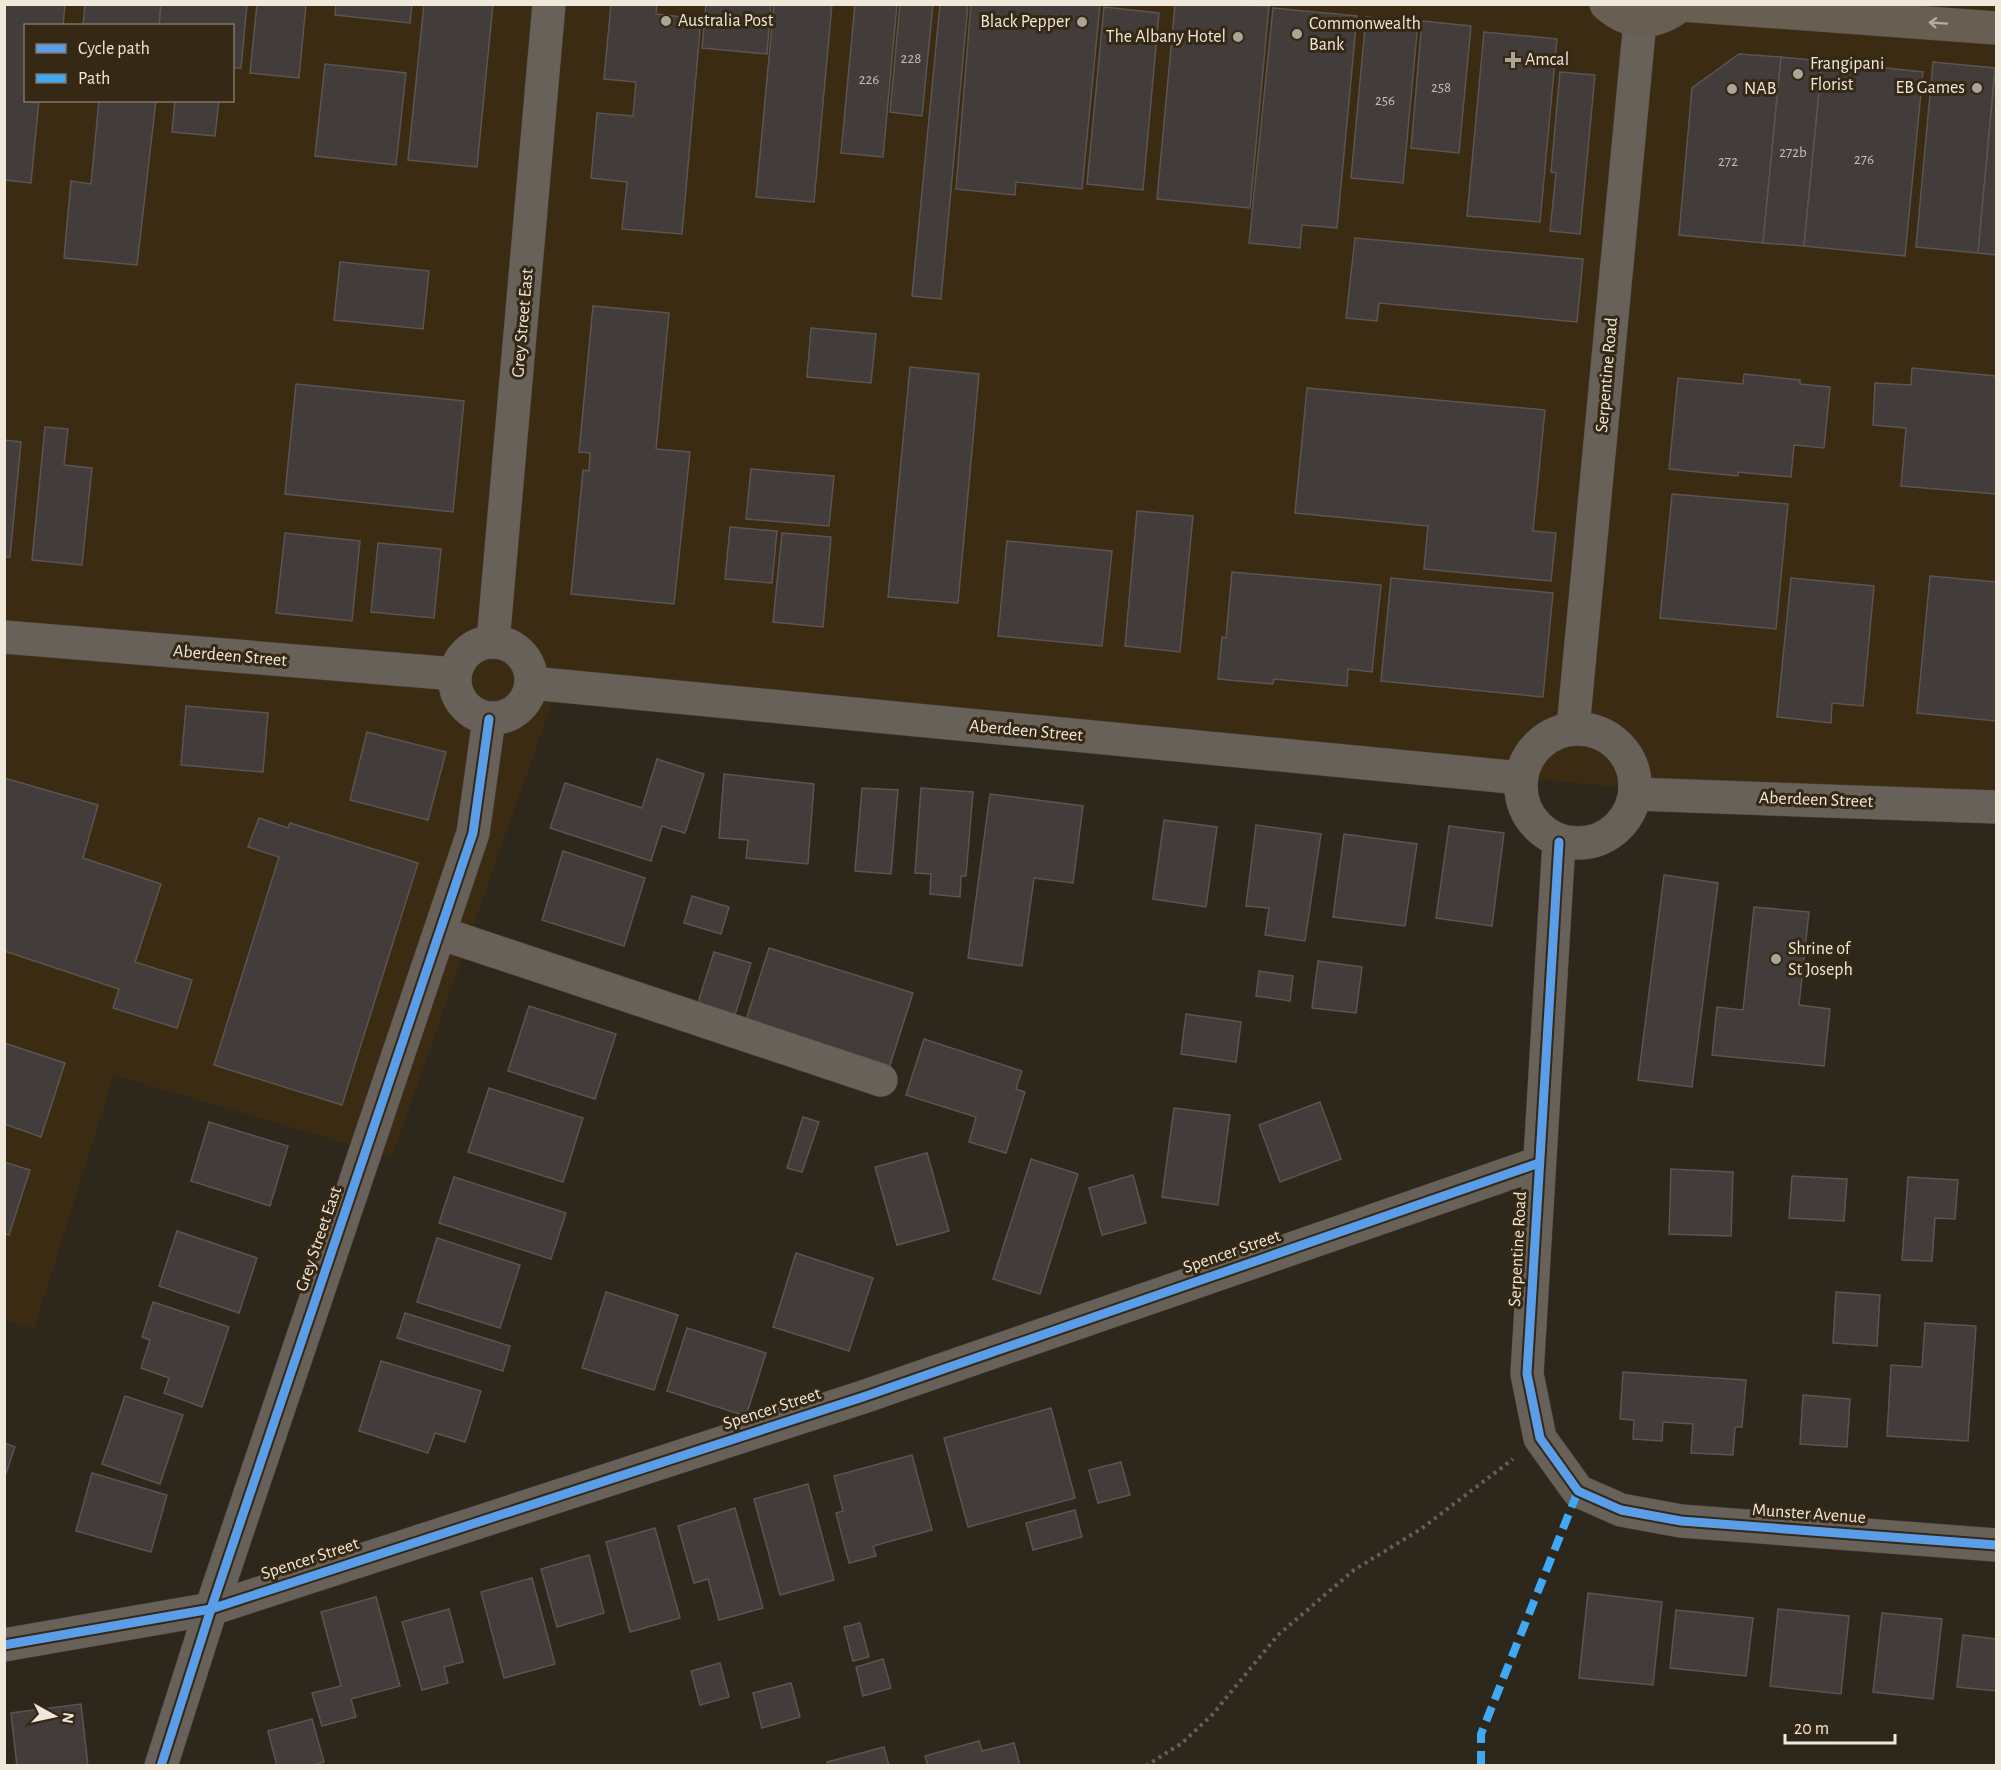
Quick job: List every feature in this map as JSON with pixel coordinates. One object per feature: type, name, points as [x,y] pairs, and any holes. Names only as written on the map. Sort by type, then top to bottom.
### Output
[{"type":"main road","points":[[1605,4],[1616,14],[1640,21],[1650,21],[1667,16],[1682,5],[1996,28]]},
{"type":"street","name":"Grey Street East","points":[[493,642],[549,4]]},
{"type":"street","name":"Serpentine Road","points":[[1573,728],[1640,21]]},
{"type":"street","name":"Aberdeen Street","points":[[4,637],[455,674]]},
{"type":"street","points":[[505,643],[525,659],[531,683],[528,695],[517,710],[501,718],[489,719],[476,716],[459,699],[455,674],[468,651],[480,644],[505,643]]},
{"type":"street","name":"Aberdeen Street","points":[[531,683],[1521,778]]},
{"type":"street","name":"Grey Street East","points":[[161,1766],[211,1609],[473,833],[489,719]]},
{"type":"street","points":[[1573,728],[1596,731],[1613,740],[1626,755],[1634,774],[1635,794],[1629,814],[1616,830],[1599,840],[1580,844],[1559,842],[1542,832],[1529,817],[1521,799],[1521,778],[1525,762],[1537,746],[1553,734],[1573,728]]},
{"type":"street","name":"Aberdeen Street","points":[[1635,794],[1996,807]]},
{"type":"street","name":"Serpentine Road","points":[[1559,842],[1527,1374],[1540,1438],[1578,1491],[1621,1510]]},
{"type":"street","points":[[440,933],[881,1080]]},
{"type":"street","name":"Spencer Street","points":[[4,1645],[211,1609],[863,1396],[1539,1163]]},
{"type":"street","name":"Munster Avenue","points":[[1621,1510],[1681,1521],[1996,1545]]},
{"type":"path","points":[[1146,1766],[1190,1736],[1212,1715],[1278,1635],[1354,1570],[1421,1529],[1540,1438]]},
{"type":"shaded area","points":[[4,5],[1996,5],[1996,823],[558,686],[392,1157],[114,1075],[34,1329],[5,1320]]},
{"type":"building","points":[[4,4],[65,4],[63,24],[24,24],[24,102],[39,102],[31,183],[4,180]]},
{"type":"building","points":[[85,4],[161,4],[159,24],[83,24]]},
{"type":"building","points":[[161,4],[247,4],[241,68],[234,68],[234,24],[159,24]]},
{"type":"building","points":[[257,4],[306,4],[299,78],[250,73]]},
{"type":"building","points":[[336,4],[412,4],[410,23],[335,15]]},
{"type":"building","points":[[424,4],[493,4],[477,167],[408,160]]},
{"type":"building","points":[[611,4],[657,4],[656,14],[701,19],[682,234],[622,229],[627,182],[591,178],[597,113],[633,116],[636,82],[604,79]]},
{"type":"building","points":[[706,4],[771,4],[767,54],[702,48]]},
{"type":"building","points":[[774,4],[832,4],[814,202],[756,197]]},
{"type":"building","points":[[855,4],[897,4],[883,157],[841,153]]},
{"type":"building","points":[[900,4],[933,4],[922,116],[890,112]]},
{"type":"building","points":[[940,4],[968,4],[941,299],[912,296]]},
{"type":"building","points":[[971,4],[1100,4],[1082,189],[1016,182],[1015,195],[956,189]]},
{"type":"building","points":[[1175,4],[1269,6],[1250,208],[1157,199]]},
{"type":"building","points":[[1104,7],[1159,13],[1143,190],[1087,184]]},
{"type":"building","points":[[1273,8],[1357,16],[1337,228],[1302,225],[1300,248],[1249,243]]},
{"type":"building","points":[[1366,17],[1418,22],[1403,183],[1351,178]]},
{"type":"building","points":[[1422,21],[1471,26],[1459,153],[1411,148]]},
{"type":"building","points":[[1484,32],[1557,39],[1540,222],[1467,216]]},
{"type":"building","points":[[1739,54],[1781,57],[1763,243],[1679,235],[1692,88]]},
{"type":"building","points":[[1781,57],[1822,61],[1804,246],[1763,243]]},
{"type":"building","points":[[1822,61],[1923,72],[1905,256],[1804,246]]},
{"type":"building","points":[[1933,62],[1995,68],[1978,253],[1916,247]]},
{"type":"building","points":[[325,64],[406,73],[396,165],[315,156]]},
{"type":"building","points":[[1996,71],[1996,255],[1978,253]]},
{"type":"building","points":[[1560,72],[1595,75],[1580,234],[1550,231],[1556,173],[1551,172]]},
{"type":"building","points":[[99,102],[156,102],[137,265],[64,258],[71,181],[91,184]]},
{"type":"building","points":[[175,102],[219,102],[215,136],[172,132]]},
{"type":"building","points":[[1355,238],[1583,259],[1577,322],[1379,303],[1377,321],[1346,318]]},
{"type":"building","points":[[340,262],[429,271],[423,329],[334,320]]},
{"type":"building","points":[[593,306],[669,313],[656,449],[690,452],[674,604],[571,594],[583,470],[589,471],[590,453],[579,452]]},
{"type":"building","points":[[811,328],[876,334],[871,383],[807,377]]},
{"type":"building","points":[[910,367],[979,374],[958,603],[888,597]]},
{"type":"building","points":[[1912,368],[1996,376],[1996,494],[1901,486],[1906,428],[1873,425],[1875,383],[1911,385]]},
{"type":"building","points":[[1744,374],[1800,380],[1800,384],[1830,387],[1824,448],[1794,445],[1791,477],[1738,472],[1738,476],[1669,469],[1678,378],[1743,384]]},
{"type":"building","points":[[296,384],[464,401],[453,512],[285,494]]},
{"type":"building","points":[[1307,388],[1545,410],[1533,531],[1556,533],[1551,581],[1424,569],[1428,526],[1295,513]]},
{"type":"building","points":[[45,427],[68,429],[64,465],[92,468],[82,565],[32,560]]},
{"type":"building","points":[[4,440],[21,442],[10,557],[4,557]]},
{"type":"building","points":[[751,469],[834,476],[829,526],[746,519]]},
{"type":"building","points":[[1672,494],[1788,504],[1776,629],[1660,618]]},
{"type":"building","points":[[1137,511],[1193,516],[1180,652],[1125,646]]},
{"type":"building","points":[[730,527],[777,531],[772,583],[725,579]]},
{"type":"building","points":[[285,533],[360,541],[352,621],[276,613]]},
{"type":"building","points":[[782,533],[831,537],[823,627],[773,622]]},
{"type":"building","points":[[1007,541],[1112,551],[1102,646],[998,636]]},
{"type":"building","points":[[378,543],[441,549],[434,618],[371,612]]},
{"type":"building","points":[[1232,572],[1381,585],[1372,672],[1348,669],[1347,686],[1274,679],[1273,684],[1218,679],[1222,637],[1226,638]]},
{"type":"building","points":[[1930,576],[1996,582],[1996,721],[1917,713]]},
{"type":"building","points":[[1391,578],[1553,593],[1543,697],[1381,681]]},
{"type":"building","points":[[1791,578],[1874,586],[1863,706],[1832,703],[1831,723],[1777,717]]},
{"type":"building","points":[[186,706],[268,713],[263,772],[181,765]]},
{"type":"building","points":[[367,732],[446,752],[428,820],[350,800]]},
{"type":"building","points":[[657,759],[704,774],[685,833],[662,826],[651,861],[550,828],[565,783],[642,808]]},
{"type":"building","points":[[724,774],[814,784],[808,864],[746,858],[748,840],[719,838]]},
{"type":"building","points":[[4,778],[98,805],[83,858],[161,884],[135,962],[192,980],[177,1028],[113,1008],[119,989],[4,951]]},
{"type":"building","points":[[862,788],[898,790],[891,874],[855,871]]},
{"type":"building","points":[[921,788],[973,792],[966,876],[961,876],[960,897],[930,894],[931,874],[915,873]]},
{"type":"building","points":[[990,794],[1083,806],[1073,883],[1034,878],[1022,966],[968,958]]},
{"type":"building","points":[[259,818],[288,828],[290,823],[418,863],[342,1105],[214,1065],[279,857],[248,847]]},
{"type":"building","points":[[1164,820],[1217,827],[1206,907],[1153,899]]},
{"type":"building","points":[[1256,825],[1321,834],[1305,941],[1265,935],[1269,908],[1246,906]]},
{"type":"building","points":[[1449,826],[1504,833],[1492,926],[1436,918]]},
{"type":"building","points":[[1344,834],[1417,844],[1405,926],[1333,917]]},
{"type":"building","points":[[563,851],[645,878],[624,946],[542,920]]},
{"type":"building","points":[[1664,875],[1718,883],[1692,1087],[1638,1080]]},
{"type":"building","points":[[692,896],[729,907],[721,934],[684,923]]},
{"type":"building","name":"Shrine of St Joseph","points":[[1754,907],[1809,912],[1799,1005],[1830,1009],[1824,1066],[1712,1055],[1717,1007],[1743,1010]]},
{"type":"building","points":[[769,948],[913,993],[889,1068],[745,1023]]},
{"type":"building","points":[[714,952],[751,963],[734,1018],[697,1006]]},
{"type":"building","points":[[1318,961],[1362,967],[1356,1013],[1312,1008]]},
{"type":"building","points":[[1259,971],[1293,976],[1290,1001],[1256,996]]},
{"type":"building","points":[[529,1006],[616,1034],[595,1099],[508,1071]]},
{"type":"building","points":[[1186,1014],[1241,1022],[1236,1062],[1181,1054]]},
{"type":"building","points":[[924,1039],[1022,1071],[1016,1089],[1025,1092],[1006,1153],[969,1142],[976,1117],[906,1095]]},
{"type":"building","points":[[4,1043],[65,1063],[41,1137],[4,1124]]},
{"type":"building","points":[[489,1088],[583,1118],[563,1182],[468,1152]]},
{"type":"building","points":[[1320,1102],[1341,1159],[1280,1182],[1259,1125]]},
{"type":"building","points":[[1174,1108],[1230,1115],[1218,1205],[1162,1197]]},
{"type":"building","points":[[803,1117],[819,1122],[802,1172],[787,1168]]},
{"type":"building","points":[[209,1122],[288,1146],[270,1206],[191,1181]]},
{"type":"building","points":[[927,1153],[949,1231],[897,1245],[875,1167]]},
{"type":"building","points":[[1031,1159],[1078,1174],[1040,1294],[993,1279]]},
{"type":"building","points":[[4,1162],[30,1170],[9,1235],[4,1234]]},
{"type":"building","points":[[1671,1169],[1733,1172],[1731,1236],[1669,1234]]},
{"type":"building","points":[[1133,1175],[1146,1223],[1102,1235],[1089,1188]]},
{"type":"building","points":[[1792,1176],[1847,1179],[1844,1221],[1789,1218]]},
{"type":"building","points":[[454,1177],[566,1213],[551,1259],[439,1223]]},
{"type":"building","points":[[1908,1177],[1958,1180],[1955,1219],[1935,1218],[1932,1261],[1902,1260]]},
{"type":"building","points":[[177,1231],[257,1258],[239,1313],[159,1286]]},
{"type":"building","points":[[437,1238],[520,1265],[500,1328],[417,1302]]},
{"type":"building","points":[[796,1253],[873,1278],[849,1351],[773,1327]]},
{"type":"building","points":[[606,1292],[678,1315],[654,1390],[582,1368]]},
{"type":"building","points":[[1836,1292],[1880,1295],[1877,1346],[1833,1343]]},
{"type":"building","points":[[153,1302],[229,1327],[202,1407],[164,1393],[169,1378],[141,1368],[150,1340],[142,1337]]},
{"type":"building","points":[[405,1313],[510,1346],[503,1371],[397,1338]]},
{"type":"building","points":[[1925,1323],[1976,1326],[1968,1441],[1887,1436],[1891,1365],[1922,1367]]},
{"type":"building","points":[[687,1328],[766,1353],[746,1416],[667,1391]]},
{"type":"building","points":[[381,1361],[481,1391],[465,1442],[435,1433],[428,1453],[359,1431]]},
{"type":"building","points":[[1623,1372],[1746,1380],[1742,1427],[1735,1427],[1733,1455],[1691,1453],[1693,1424],[1663,1422],[1662,1441],[1633,1439],[1634,1420],[1620,1419]]},
{"type":"building","points":[[1803,1395],[1850,1399],[1847,1447],[1800,1444]]},
{"type":"building","points":[[125,1396],[183,1415],[160,1484],[102,1464]]},
{"type":"building","points":[[1051,1408],[1075,1498],[968,1527],[944,1438]]},
{"type":"building","points":[[4,1443],[15,1447],[4,1479]]},
{"type":"building","points":[[912,1455],[932,1530],[873,1546],[876,1556],[849,1563],[836,1513],[843,1511],[834,1476]]},
{"type":"building","points":[[1121,1462],[1130,1495],[1098,1503],[1089,1470]]},
{"type":"building","points":[[92,1473],[167,1495],[151,1552],[76,1531]]},
{"type":"building","points":[[808,1484],[834,1580],[780,1595],[754,1499]]},
{"type":"building","points":[[735,1508],[763,1608],[719,1620],[708,1579],[694,1583],[678,1526]]},
{"type":"building","points":[[1075,1510],[1082,1537],[1033,1550],[1026,1523]]},
{"type":"building","points":[[655,1528],[680,1618],[630,1632],[606,1542]]},
{"type":"building","points":[[589,1555],[604,1613],[557,1627],[541,1569]]},
{"type":"building","points":[[532,1578],[555,1664],[504,1678],[481,1592]]},
{"type":"building","points":[[1588,1593],[1662,1602],[1653,1685],[1579,1678]]},
{"type":"building","points":[[376,1597],[400,1686],[351,1699],[356,1717],[322,1726],[312,1693],[341,1686],[321,1612]]},
{"type":"building","points":[[449,1609],[463,1662],[444,1667],[448,1683],[422,1690],[402,1622]]},
{"type":"building","points":[[1778,1609],[1849,1616],[1841,1694],[1770,1686]]},
{"type":"building","points":[[1676,1610],[1753,1618],[1746,1676],[1670,1668]]},
{"type":"building","points":[[1882,1613],[1942,1619],[1933,1699],[1873,1692]]},
{"type":"building","points":[[860,1623],[869,1657],[853,1661],[844,1627]]},
{"type":"building","points":[[1963,1635],[1996,1639],[1996,1691],[1957,1687]]},
{"type":"building","points":[[883,1659],[891,1688],[863,1696],[856,1667]]},
{"type":"building","points":[[720,1663],[729,1697],[700,1705],[691,1671]]},
{"type":"building","points":[[791,1683],[800,1717],[762,1728],[753,1693]]},
{"type":"building","points":[[81,1704],[88,1766],[17,1766],[11,1713]]},
{"type":"building","points":[[312,1719],[324,1762],[310,1766],[277,1766],[268,1731]]},
{"type":"building","points":[[979,1741],[982,1751],[1014,1743],[1020,1766],[928,1766],[925,1756]]},
{"type":"building","points":[[884,1747],[889,1766],[828,1766],[827,1762]]},
{"type":"marked path","points":[[1481,1766],[1481,1734],[1578,1491]]},
{"type":"cycle path","points":[[161,1766],[211,1609],[473,833],[489,719]]},
{"type":"cycle path","points":[[1559,842],[1527,1374],[1540,1438],[1578,1491],[1621,1510],[1681,1521],[1996,1545]]},
{"type":"cycle path","points":[[4,1645],[211,1609],[863,1397],[1539,1163]]},
{"type":"place","name":"Australia Post","points":[[666,21]]},
{"type":"place","name":"Black Pepper","points":[[1082,22]]},
{"type":"place","name":"Commonwealth Bank","points":[[1297,34]]},
{"type":"place","name":"The Albany Hotel","points":[[1238,37]]},
{"type":"place","name":"Amcal","points":[[1513,60]]},
{"type":"place","name":"Frangipani Florist","points":[[1798,74]]},
{"type":"place","name":"EB Games","points":[[1977,88]]},
{"type":"place","name":"NAB","points":[[1732,89]]},
{"type":"place","name":"Shrine of St Joseph","points":[[1776,959]]}]
